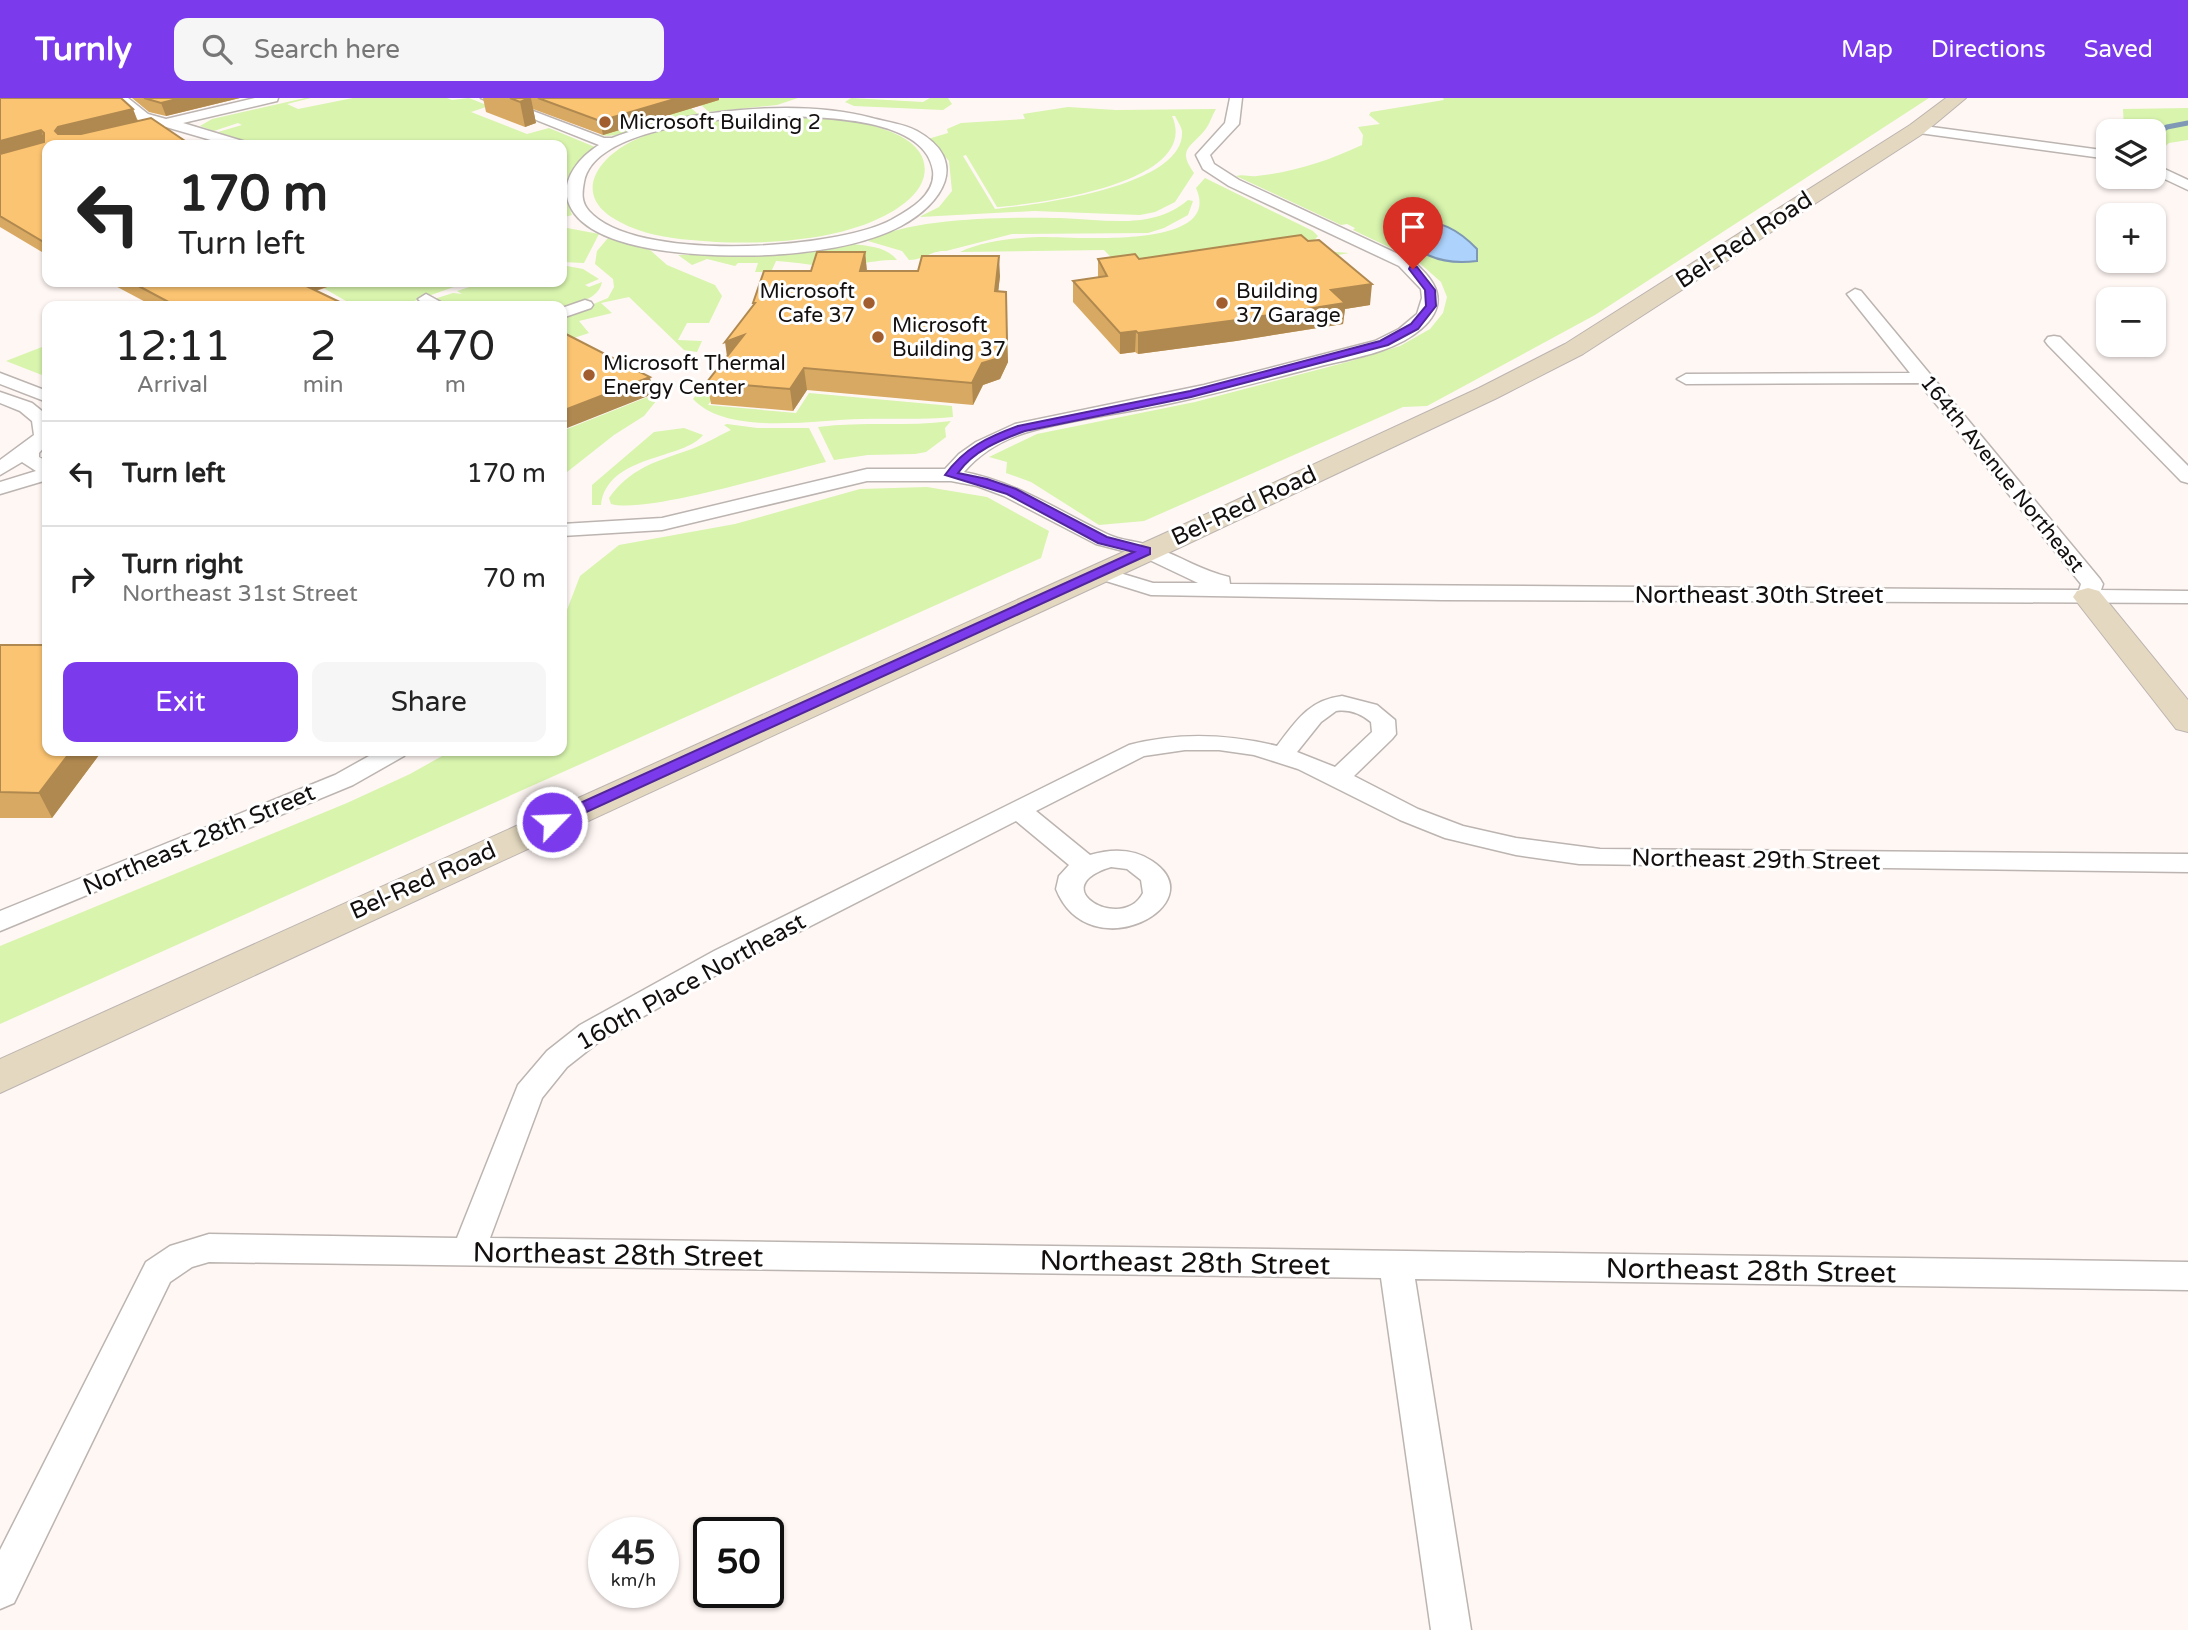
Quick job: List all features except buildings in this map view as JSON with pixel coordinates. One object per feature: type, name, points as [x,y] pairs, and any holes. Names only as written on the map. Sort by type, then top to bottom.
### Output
[{"type":"main road","name":"Bel-Red Road","points":[[0,1077],[1488,393],[1574,349],[1917,129],[1957,98]]},
{"type":"main road","name":"164th Avenue Northeast","points":[[2088,597],[2188,722]]},
{"type":"street","points":[[120,98],[143,117],[226,140]]},
{"type":"street","points":[[90,140],[272,98]]},
{"type":"street","points":[[487,98],[602,142],[613,142]]},
{"type":"street","points":[[781,111],[805,98]]},
{"type":"street","points":[[951,475],[962,459],[996,438],[1022,428],[1191,394],[1347,354],[1395,338],[1421,320],[1431,306],[1430,290],[1421,275],[1405,263],[1213,171],[1203,158],[1206,149],[1232,124],[1236,98]]},
{"type":"street","points":[[570,222],[595,224],[622,235],[668,246],[720,251],[763,251],[846,239],[901,221],[919,209],[937,189],[941,176],[937,160],[917,136],[848,115],[781,111],[690,120],[648,129],[613,142],[583,167],[575,184],[576,205],[595,224]]},
{"type":"street","points":[[1917,129],[2096,153]]},
{"type":"street","points":[[2166,174],[2188,186]]},
{"type":"street","points":[[668,246],[666,253],[674,262]]},
{"type":"street","name":"164th Avenue Northeast","points":[[1855,294],[2092,584],[2088,597]]},
{"type":"street","points":[[567,311],[585,305]]},
{"type":"street","points":[[2054,341],[2188,477]]},
{"type":"street","points":[[0,378],[42,395]]},
{"type":"street","points":[[1686,379],[1923,378]]},
{"type":"street","points":[[0,397],[26,407],[41,419],[41,439],[29,453],[30,460],[42,466]]},
{"type":"street","points":[[0,469],[41,439]]},
{"type":"street","points":[[0,488],[42,475]]},
{"type":"street","name":"Northeast 30th Street","points":[[567,530],[662,524],[867,475],[951,475],[982,481],[1012,492],[1103,540],[1146,551],[1210,582],[1331,592]]},
{"type":"street","name":"Northeast 30th Street","points":[[1100,573],[1151,589],[2188,597]]},
{"type":"street","points":[[1282,755],[1323,708],[1345,704],[1368,709],[1383,720],[1384,734],[1338,777]]},
{"type":"street","name":"Northeast 29th Street","points":[[1200,742],[1242,746],[1282,755],[1338,777],[1432,825],[1482,841],[1541,852],[1600,858],[2188,863]]},
{"type":"street","name":"160th Place Northeast","points":[[468,1252],[529,1093],[565,1053],[590,1033],[723,958],[1138,750],[1200,742]]},
{"type":"street","name":"Northeast 28th Street","points":[[0,922],[344,780],[386,756]]},
{"type":"street","points":[[1018,810],[1085,865]]},
{"type":"street","name":"Northeast 28th Street","points":[[0,1590],[158,1272],[182,1255],[209,1248],[1396,1267],[2188,1276]]},
{"type":"street","points":[[1396,1267],[1451,1630]]},
{"type":"green space","points":[[305,98],[311,98],[287,104],[298,109],[353,98],[469,98],[489,106],[471,112],[527,134],[549,128],[595,147],[574,168],[567,187],[567,140],[241,140],[218,132],[242,125],[238,123],[214,131],[200,126],[212,119]]},
{"type":"green space","points":[[714,98],[798,98],[777,105],[709,112],[701,105],[718,100]]},
{"type":"green space","points":[[851,98],[923,102],[930,98],[948,98],[952,104],[943,110],[854,106],[845,102]]},
{"type":"green space","points":[[1443,98],[1929,98],[1595,315],[1427,406],[1403,407],[1144,521],[1099,525],[1031,482],[1006,473],[1007,462],[989,457],[1037,434],[1195,402],[1351,361],[1400,346],[1430,329],[1443,313],[1447,297],[1441,282],[1416,260],[1353,230],[1355,228],[1347,224],[1341,225],[1236,176],[1284,172],[1336,156],[1362,145],[1363,135],[1358,127],[1380,124],[1369,115],[1371,112],[1444,100]]},
{"type":"green space","points":[[1068,107],[1116,110],[1216,109],[1207,128],[1186,154],[1194,173],[1175,202],[1155,212],[1140,215],[1034,211],[919,217],[939,207],[952,191],[949,161],[928,139],[948,133],[947,129],[961,123],[1025,119],[1023,114]],"holes":[[[1172,116],[1175,116],[1182,131],[1177,150],[1160,166],[1135,179],[1104,190],[1041,203],[995,209],[963,156],[966,155],[997,207],[1078,195],[1111,186],[1141,173],[1163,158],[1175,139]]]},
{"type":"green space","points":[[691,108],[698,114],[621,135],[600,135]]},
{"type":"green space","points":[[2188,108],[2188,140],[2166,146],[2166,119],[2123,119],[2123,109]]},
{"type":"green space","points":[[793,114],[851,121],[896,134],[913,144],[923,158],[922,183],[903,205],[863,225],[815,237],[764,242],[714,242],[655,235],[620,222],[604,212],[596,200],[593,189],[601,166],[623,146],[637,139],[694,123]]},
{"type":"green space","points":[[1205,178],[1313,231],[1318,236],[1311,244],[1324,251],[1349,253],[1322,258],[1121,268],[1104,250],[960,252],[1019,238],[1109,238],[1167,231],[1188,223],[1199,208],[1196,188]]},
{"type":"green space","points":[[567,194],[568,201],[572,215],[567,216]]},
{"type":"green space","points":[[1188,200],[1193,201],[1188,215],[1148,233],[1012,234],[909,260],[902,251],[868,241],[909,227],[961,220],[1143,220],[1174,210]]},
{"type":"green space","points":[[567,228],[599,234],[584,263],[567,262]]},
{"type":"green space","points":[[608,238],[650,250],[667,265],[715,285],[722,296],[709,323],[687,323],[678,340],[702,341],[697,352],[684,350],[629,297],[601,303],[612,313],[579,321],[589,333],[567,340],[567,315],[608,298],[614,287],[613,279],[595,264],[597,251]]},
{"type":"green space","points":[[853,244],[883,250],[897,260],[834,267],[776,261],[771,272],[755,272],[758,263],[738,263],[735,266],[707,259],[692,265],[678,255],[780,254]]},
{"type":"green space","points":[[567,266],[583,269],[599,279],[585,285],[589,287],[602,282],[597,293],[567,306],[567,301],[434,299],[453,293],[462,294],[457,291],[469,287],[567,287]]},
{"type":"green space","points":[[322,287],[454,287],[414,301],[346,301]]},
{"type":"green space","points":[[42,347],[42,375],[6,361]]},
{"type":"green space","points":[[722,363],[737,364],[708,405],[796,413],[809,393],[952,406],[953,417],[797,423],[749,422],[727,418],[708,411],[693,399]]},
{"type":"green space","points":[[665,390],[644,416],[614,435],[567,472],[567,429]]},
{"type":"green space","points":[[951,421],[945,428],[946,437],[926,452],[834,460],[818,427],[918,424]]},
{"type":"green space","points":[[724,425],[757,428],[809,428],[826,462],[683,498],[654,503],[611,504],[609,498],[634,473],[653,463],[698,447],[731,430]]},
{"type":"green space","points":[[684,428],[703,435],[680,449],[631,467],[617,476],[606,488],[601,505],[592,505],[592,485],[654,432]]},
{"type":"green space","points":[[927,487],[987,497],[1049,531],[1041,558],[0,1024],[0,946],[347,803],[442,756],[567,756],[567,610],[580,576],[619,545],[735,524],[860,489]]},
{"type":"water","points":[[1412,218],[1440,224],[1455,231],[1477,249],[1477,261],[1452,261],[1429,256],[1412,242],[1406,232],[1403,219]]},
{"type":"waterway","points":[[2166,128],[2188,123]]},
{"type":"place","name":"Microsoft Building 2","points":[[605,122]]},
{"type":"place","name":"Microsoft Cafe 37","points":[[869,303]]},
{"type":"place","name":"Building 37 Garage","points":[[1222,303]]},
{"type":"place","name":"Microsoft Building 37","points":[[878,337]]},
{"type":"place","name":"Microsoft Thermal Energy Center","points":[[589,375]]},
{"type":"route","points":[[552,822],[1146,551],[1103,540],[1012,492],[982,481],[951,475],[962,459],[996,438],[1022,428],[1191,394],[1384,343],[1414,327],[1431,306],[1430,290],[1421,275],[1413,269]]}]
